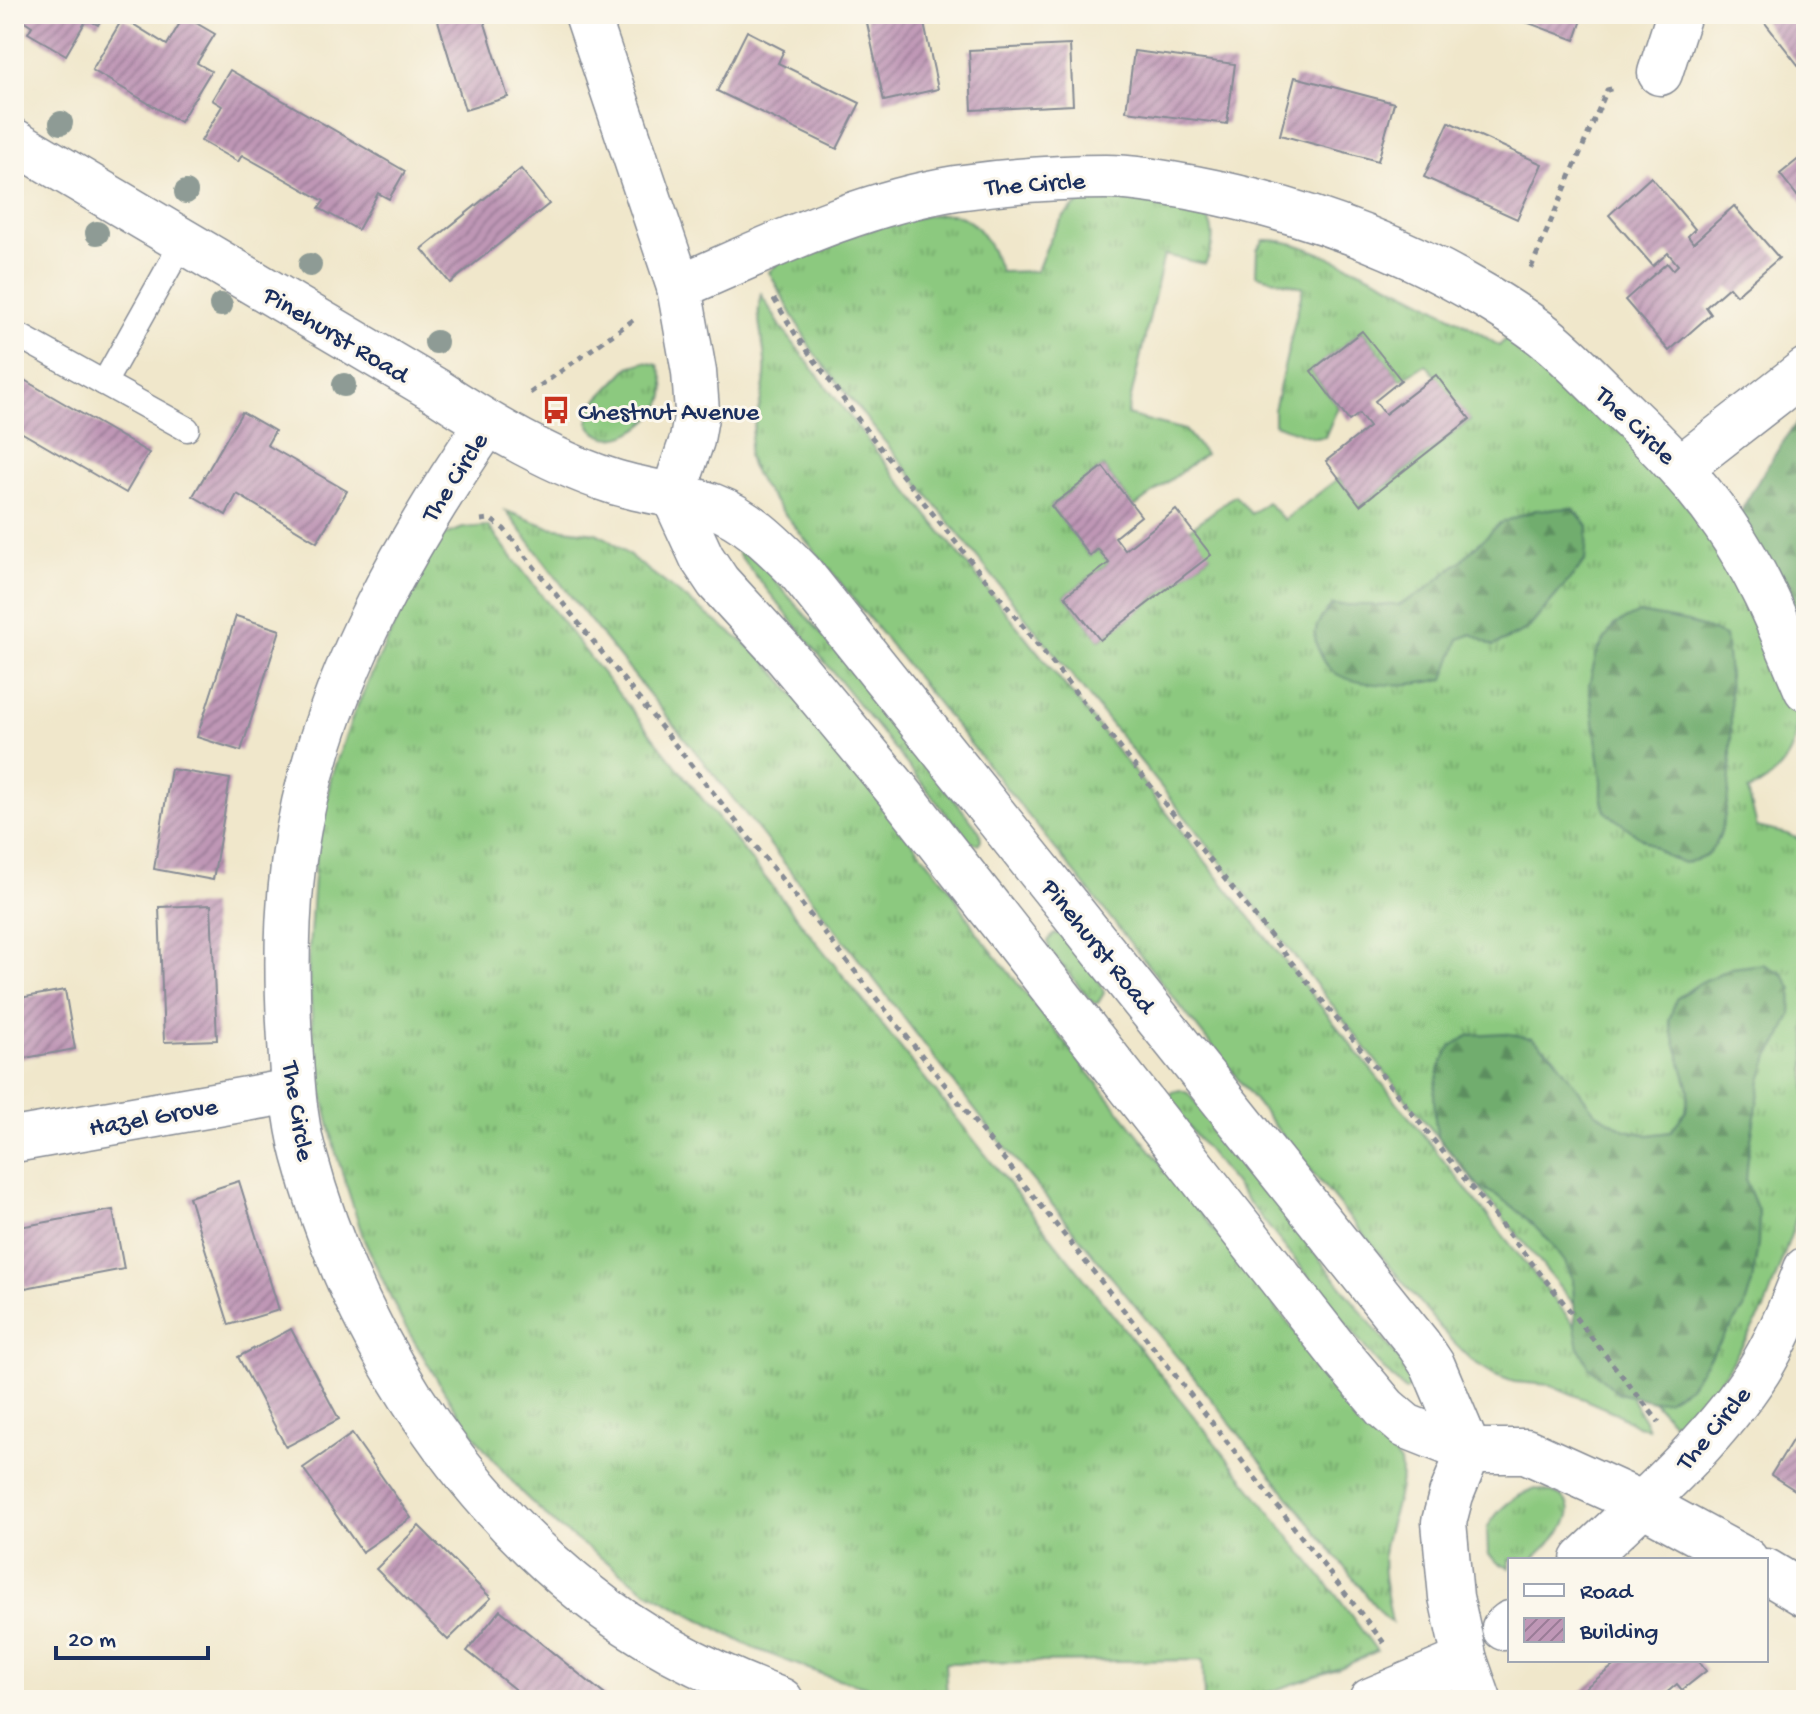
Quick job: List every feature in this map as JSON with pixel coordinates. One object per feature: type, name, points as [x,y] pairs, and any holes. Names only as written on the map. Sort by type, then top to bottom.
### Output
[{"type":"street","points":[[587,14],[679,287],[694,372],[697,411],[692,440],[673,495],[702,558],[718,582],[831,709],[1385,1408],[1406,1426],[1469,1451],[1526,1451],[1643,1504],[1742,1558]]},
{"type":"street","points":[[1660,73],[1679,14]]},
{"type":"street","name":"Pinehurst Road","points":[[14,141],[437,391],[487,424],[612,482],[711,505],[740,519],[778,550],[800,572],[1419,1345],[1433,1366],[1469,1451]]},
{"type":"street","name":"The Circle","points":[[679,287],[797,234],[899,201],[955,188],[1108,177],[1247,198],[1322,222],[1442,272],[1511,313],[1554,344],[1681,467],[1726,526],[1764,588],[1806,689]]},
{"type":"street","points":[[1681,467],[1806,370]]},
{"type":"street","name":"The Circle","points":[[487,424],[429,511],[361,636],[336,696],[304,804],[291,880],[287,936],[292,1091],[303,1152],[324,1219],[354,1292],[390,1362],[455,1459],[498,1512],[546,1561],[588,1596],[666,1649],[703,1686],[781,1700]]},
{"type":"street","points":[[990,908],[1038,868]]},
{"type":"street","points":[[1112,1066],[1164,1025]]},
{"type":"street","name":"Hazel Grove","points":[[14,1140],[292,1091]]},
{"type":"street","name":"The Circle","points":[[1585,1558],[1697,1448],[1758,1371],[1786,1321],[1806,1269]]},
{"type":"street","points":[[1390,1692],[1472,1680],[1451,1597],[1444,1522],[1469,1451]]},
{"type":"street","points":[[1768,1572],[1806,1595]]},
{"type":"lane","points":[[104,383],[183,242]]},
{"type":"lane","points":[[14,333],[187,429]]},
{"type":"path","points":[[1511,313],[1607,90],[1660,73]]},
{"type":"path","points":[[752,256],[796,335],[866,430],[1633,1393],[1665,1429],[1697,1448]]},
{"type":"path","name":"The Circle","points":[[487,424],[679,287]]},
{"type":"path","points":[[429,511],[462,523],[490,519],[504,529],[1381,1638],[1390,1692]]},
{"type":"green space","points":[[1099,197],[1202,209],[1210,222],[1212,235],[1211,250],[1205,264],[1164,255],[1127,415],[1185,430],[1205,454],[1134,507],[1103,467],[1051,506],[1090,556],[1098,549],[1109,563],[1065,596],[1100,640],[1210,555],[1190,529],[1235,495],[1251,514],[1267,502],[1284,520],[1339,478],[1361,505],[1470,420],[1426,364],[1401,380],[1362,331],[1311,371],[1338,407],[1325,437],[1314,438],[1274,424],[1274,410],[1303,287],[1256,275],[1257,250],[1264,240],[1304,247],[1362,271],[1442,311],[1499,346],[1510,335],[1638,445],[1715,544],[1764,630],[1795,709],[1796,732],[1790,754],[1777,772],[1748,791],[1757,827],[1806,842],[1806,1180],[1793,1229],[1764,1310],[1707,1402],[1691,1421],[1673,1423],[1653,1401],[1382,1069],[1206,843],[813,352],[769,272],[781,260],[897,222],[941,214],[956,215],[972,223],[990,246],[1001,272],[1037,271],[1059,224],[1075,206]],"holes":[[[1500,523],[1585,561],[1527,630],[1493,646],[1472,634],[1459,639],[1396,684],[1380,682],[1332,605],[1385,607],[1412,599],[1453,569]],[[1602,781],[1728,792],[1722,828],[1715,845],[1698,858],[1684,863],[1667,856],[1605,811]]]},
{"type":"green space","points":[[761,294],[781,327],[879,455],[1631,1396],[1648,1428],[1637,1426],[1616,1413],[1551,1385],[1514,1382],[1495,1375],[1471,1360],[1448,1337],[1298,1155],[762,486],[748,456],[765,375],[759,315]]},
{"type":"green space","points":[[645,362],[658,365],[663,376],[665,392],[660,406],[631,433],[607,437],[596,433],[588,422],[594,403],[629,367]]},
{"type":"green space","points":[[1806,410],[1806,611],[1794,615],[1719,553],[1759,479]]},
{"type":"green space","points":[[1573,508],[1588,526],[1585,561],[1527,630],[1493,646],[1472,634],[1459,639],[1444,679],[1432,681],[1388,685],[1359,682],[1335,673],[1324,661],[1315,633],[1332,605],[1399,605],[1423,592],[1500,523],[1535,510]]},
{"type":"green space","points":[[506,511],[549,527],[596,533],[606,538],[763,657],[952,891],[975,930],[1400,1463],[1400,1484],[1383,1557],[1392,1623],[1383,1616],[1209,1396],[982,1119]]},
{"type":"green space","points":[[488,526],[1336,1595],[1377,1651],[1340,1668],[1246,1700],[1204,1700],[1203,1660],[945,1663],[947,1700],[915,1700],[824,1675],[751,1647],[647,1591],[557,1526],[522,1493],[487,1452],[452,1404],[402,1321],[364,1240],[335,1150],[315,1060],[308,964],[315,863],[331,777],[354,713],[413,584],[442,536],[463,528]]},
{"type":"green space","points":[[740,542],[752,546],[775,581],[829,642],[980,832],[978,844],[969,842],[740,556],[737,549]]},
{"type":"green space","points":[[1639,613],[1688,622],[1725,636],[1730,685],[1731,751],[1725,814],[1718,839],[1707,855],[1684,863],[1667,856],[1605,811],[1602,800],[1589,685],[1597,652],[1614,625]]},
{"type":"green space","points":[[1054,934],[1060,934],[1097,977],[1104,993],[1098,1003],[1093,1003],[1049,950],[1048,941]]},
{"type":"green space","points":[[1763,964],[1783,974],[1792,989],[1791,1015],[1769,1056],[1761,1081],[1748,1158],[1746,1181],[1759,1213],[1752,1283],[1744,1309],[1689,1386],[1667,1400],[1653,1401],[1618,1393],[1589,1367],[1579,1348],[1573,1280],[1565,1262],[1526,1218],[1498,1196],[1479,1187],[1438,1137],[1434,1093],[1440,1067],[1451,1046],[1470,1035],[1504,1033],[1532,1038],[1553,1055],[1595,1112],[1626,1130],[1649,1135],[1670,1132],[1686,1111],[1689,1090],[1669,1021],[1676,999],[1701,982],[1731,968]]},
{"type":"green space","points":[[1180,1090],[1188,1093],[1418,1383],[1405,1391],[1375,1360],[1172,1106],[1172,1092]]},
{"type":"green space","points":[[1536,1489],[1555,1494],[1566,1501],[1570,1509],[1562,1529],[1534,1558],[1508,1558],[1508,1567],[1488,1554],[1487,1528],[1496,1514],[1520,1495]]},
{"type":"building","points":[[14,14],[104,14],[98,25],[87,19],[66,55],[28,33],[32,26]]},
{"type":"building","points":[[436,14],[482,14],[508,97],[465,110]]},
{"type":"building","points":[[865,14],[922,14],[938,89],[884,101]]},
{"type":"building","points":[[1504,14],[1584,14],[1575,40]]},
{"type":"building","points":[[1758,14],[1806,14],[1806,75]]},
{"type":"building","points":[[184,16],[215,34],[197,63],[211,71],[180,122],[92,70],[123,18],[167,45]]},
{"type":"building","points":[[747,31],[784,50],[778,63],[860,103],[837,149],[717,91]]},
{"type":"building","points":[[1070,45],[1073,105],[972,110],[969,50]]},
{"type":"building","points":[[1134,51],[1235,64],[1227,124],[1126,111]]},
{"type":"building","points":[[230,70],[405,171],[389,199],[378,193],[358,230],[319,208],[324,201],[242,155],[238,162],[201,141],[222,106],[212,100]]},
{"type":"building","points":[[1295,77],[1394,103],[1378,161],[1280,135]]},
{"type":"building","points":[[1449,122],[1542,164],[1517,219],[1424,177]]},
{"type":"building","points":[[1806,153],[1806,207],[1780,174]]},
{"type":"building","points":[[521,169],[549,204],[450,283],[422,249]]},
{"type":"building","points":[[1651,177],[1695,229],[1688,236],[1693,243],[1734,206],[1779,258],[1736,295],[1729,287],[1706,307],[1711,314],[1669,351],[1625,300],[1667,263],[1673,270],[1678,265],[1668,253],[1653,266],[1609,215]]},
{"type":"building","points":[[1362,331],[1401,380],[1375,401],[1385,414],[1436,375],[1470,419],[1360,505],[1326,461],[1369,427],[1359,414],[1349,421],[1311,371]]},
{"type":"building","points":[[14,374],[149,453],[126,493],[14,428]]},
{"type":"building","points":[[242,412],[275,431],[267,445],[347,491],[317,542],[237,494],[226,515],[193,496]]},
{"type":"building","points":[[1103,467],[1141,516],[1115,537],[1125,550],[1176,510],[1211,555],[1100,640],[1065,596],[1109,563],[1098,549],[1090,556],[1051,506]]},
{"type":"building","points":[[236,616],[280,630],[241,751],[197,737]]},
{"type":"building","points":[[171,769],[230,779],[213,880],[154,869]]},
{"type":"building","points":[[211,905],[217,1040],[164,1042],[159,907]]},
{"type":"building","points":[[65,990],[75,1049],[14,1060],[14,999]]},
{"type":"building","points":[[239,1181],[279,1310],[229,1325],[189,1197]]},
{"type":"building","points":[[113,1210],[124,1269],[25,1288],[14,1228]]},
{"type":"building","points":[[291,1329],[339,1419],[286,1447],[238,1357]]},
{"type":"building","points":[[1806,1418],[1806,1497],[1771,1475]]},
{"type":"building","points":[[352,1434],[411,1518],[362,1552],[303,1468]]},
{"type":"building","points":[[419,1526],[491,1598],[448,1640],[376,1569]]},
{"type":"building","points":[[500,1610],[605,1695],[601,1700],[528,1700],[467,1651]]},
{"type":"building","points":[[1618,1662],[1699,1662],[1706,1671],[1682,1690],[1677,1684],[1658,1700],[1580,1700],[1576,1695]]},
{"type":"place","name":"Chestnut Avenue","points":[[556,410]]}]
